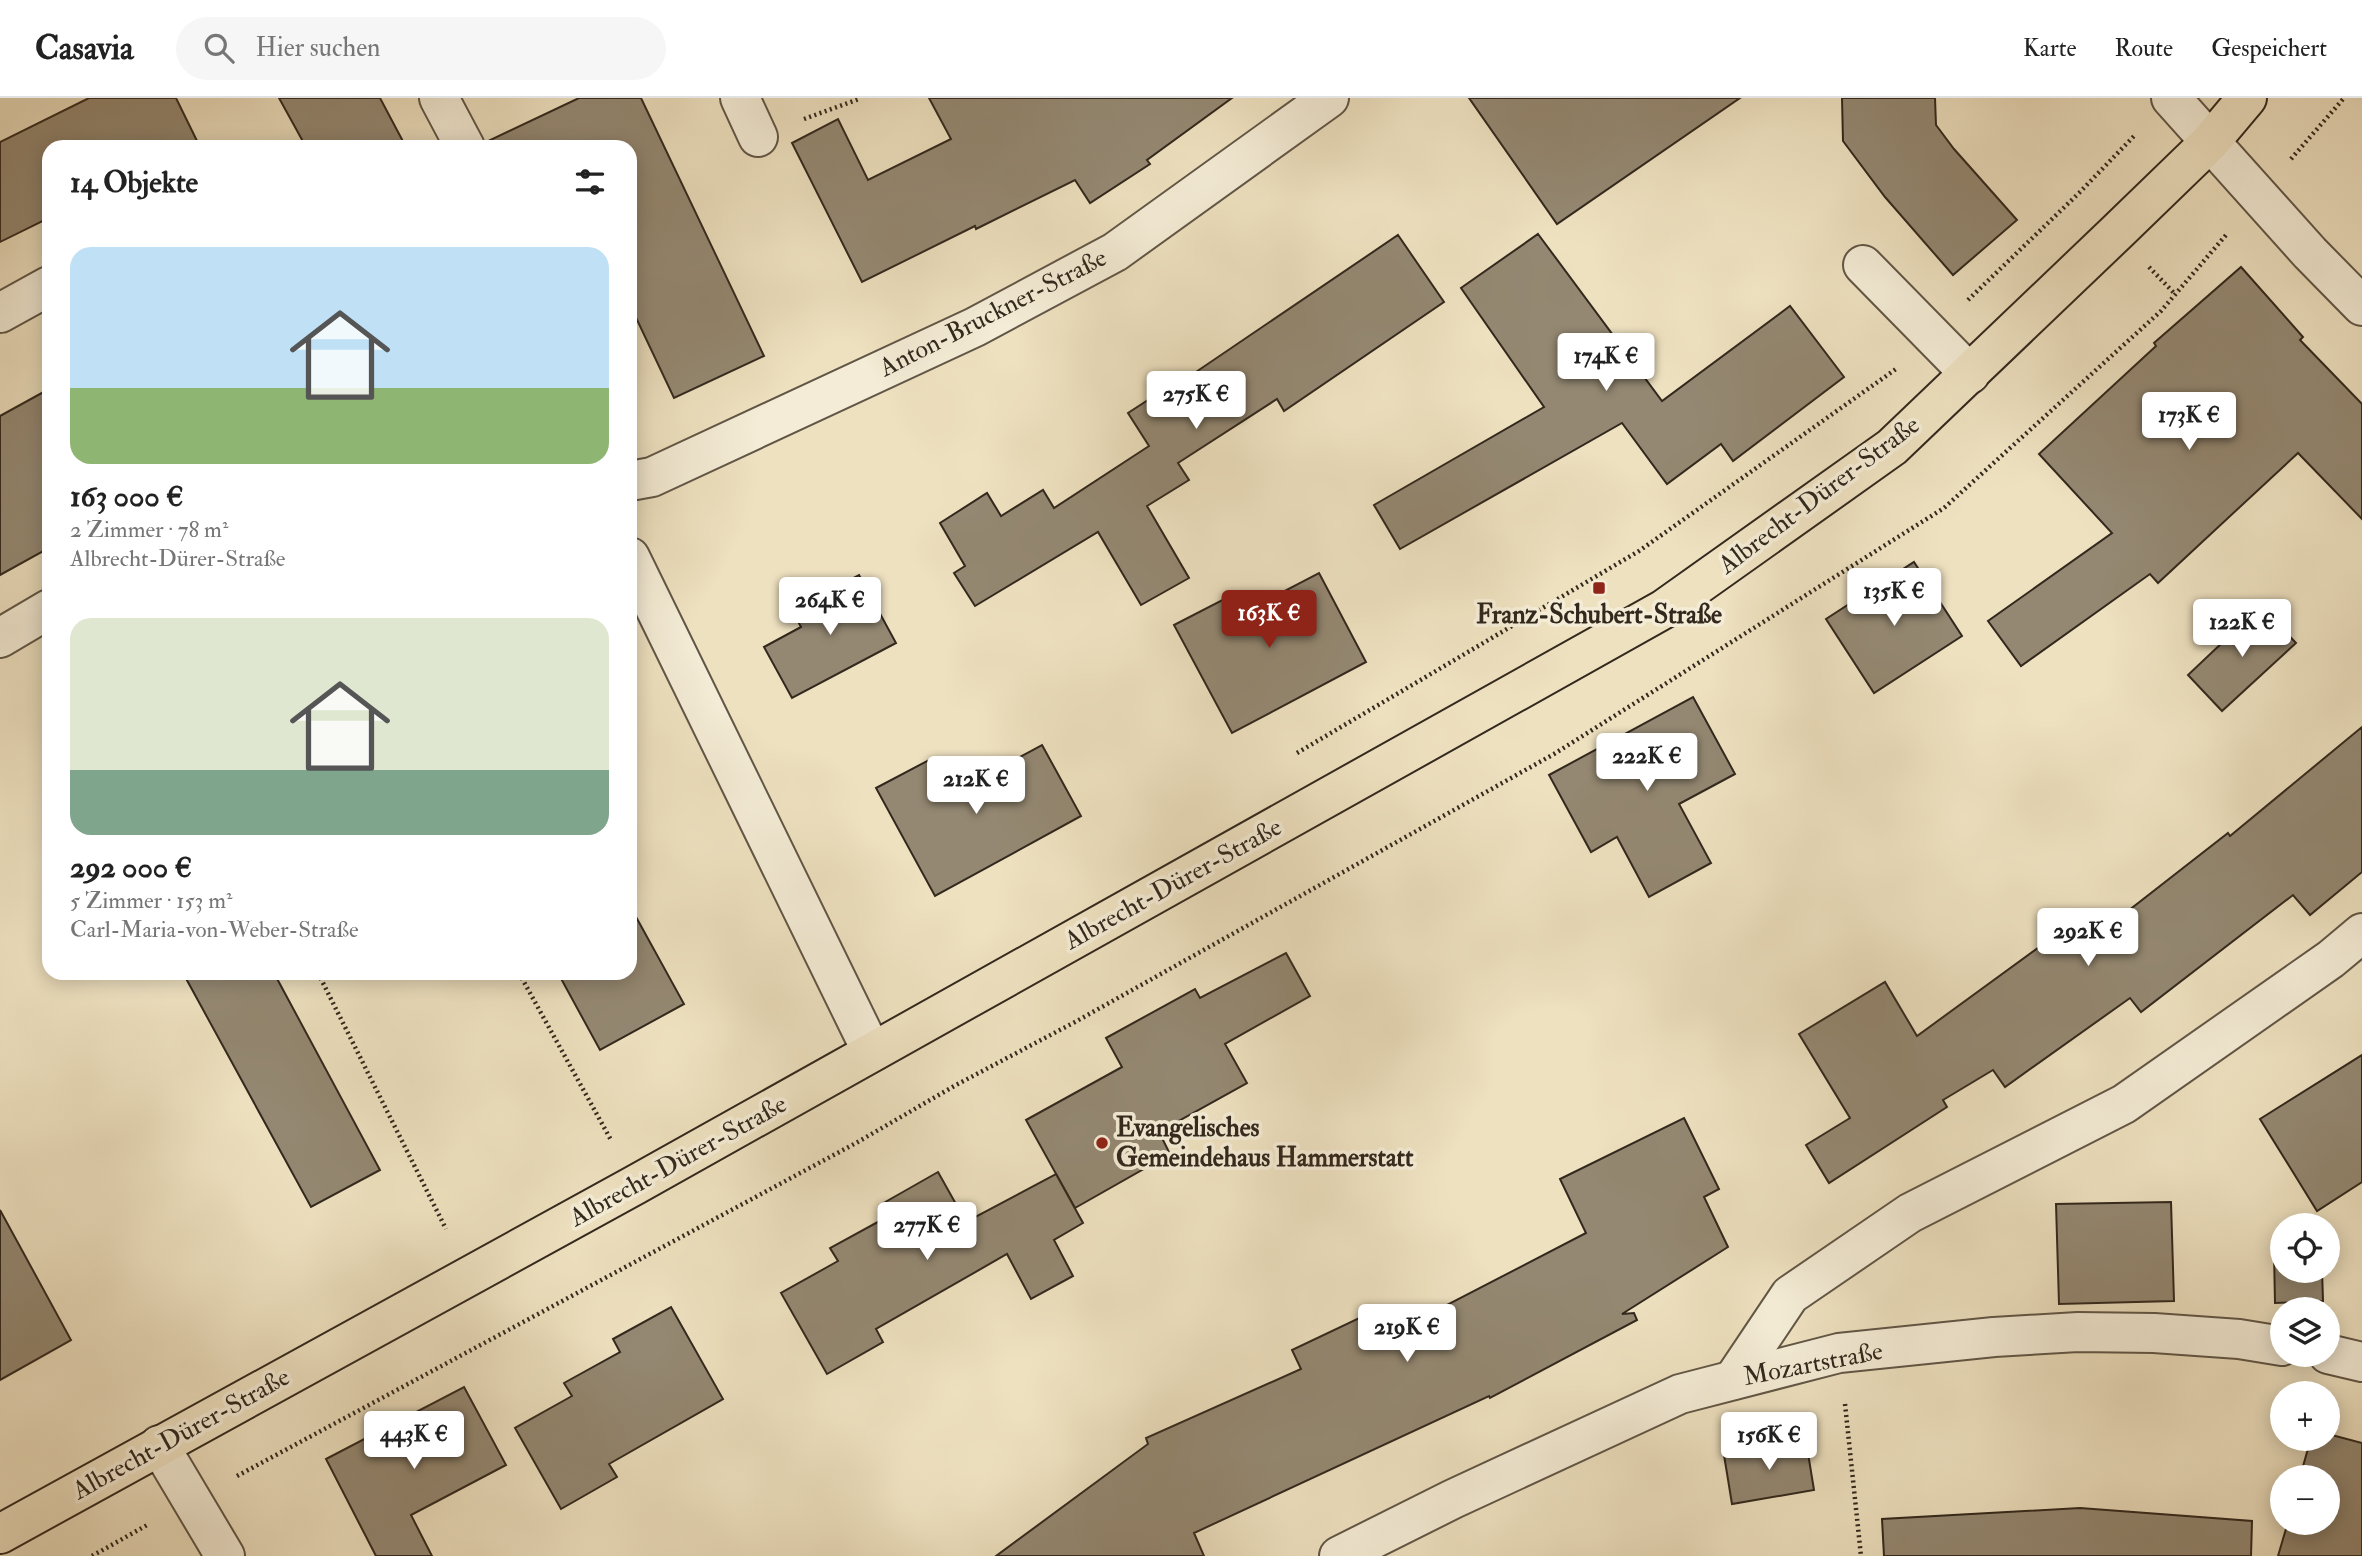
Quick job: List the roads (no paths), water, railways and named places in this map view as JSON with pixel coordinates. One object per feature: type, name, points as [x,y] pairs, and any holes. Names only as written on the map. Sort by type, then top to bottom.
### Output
[{"type":"main road","name":"Albrecht-Dürer-Straße","points":[[0,1534],[635,1185],[1664,610],[1892,447],[2210,142],[2247,98]]},
{"type":"street","points":[[439,98],[462,140]]},
{"type":"street","points":[[740,98],[758,137]]},
{"type":"street","name":"Anton-Bruckner-Straße","points":[[637,480],[652,477],[975,327],[1115,251],[1329,98]]},
{"type":"street","points":[[2171,98],[2362,306]]},
{"type":"street","points":[[1863,265],[1970,374]]},
{"type":"street","points":[[0,313],[42,290]]},
{"type":"street","points":[[637,571],[872,1052]]},
{"type":"street","points":[[0,638],[42,613]]},
{"type":"street","points":[[1733,1380],[1790,1295],[1910,1213],[2124,1104],[2331,959],[2362,933]]},
{"type":"street","name":"Mozartstraße","points":[[1339,1556],[1607,1426],[1680,1394],[1839,1353],[2078,1332],[2154,1333],[2270,1344]]},
{"type":"street","points":[[2340,1357],[2362,1362]]},
{"type":"street","points":[[159,1445],[225,1556]]},
{"type":"place","name":"Franz-Schubert-Straße","points":[[1599,588]]},
{"type":"place","name":"Evangelisches Gemeindehaus Hammerstatt","points":[[1102,1143]]}]
